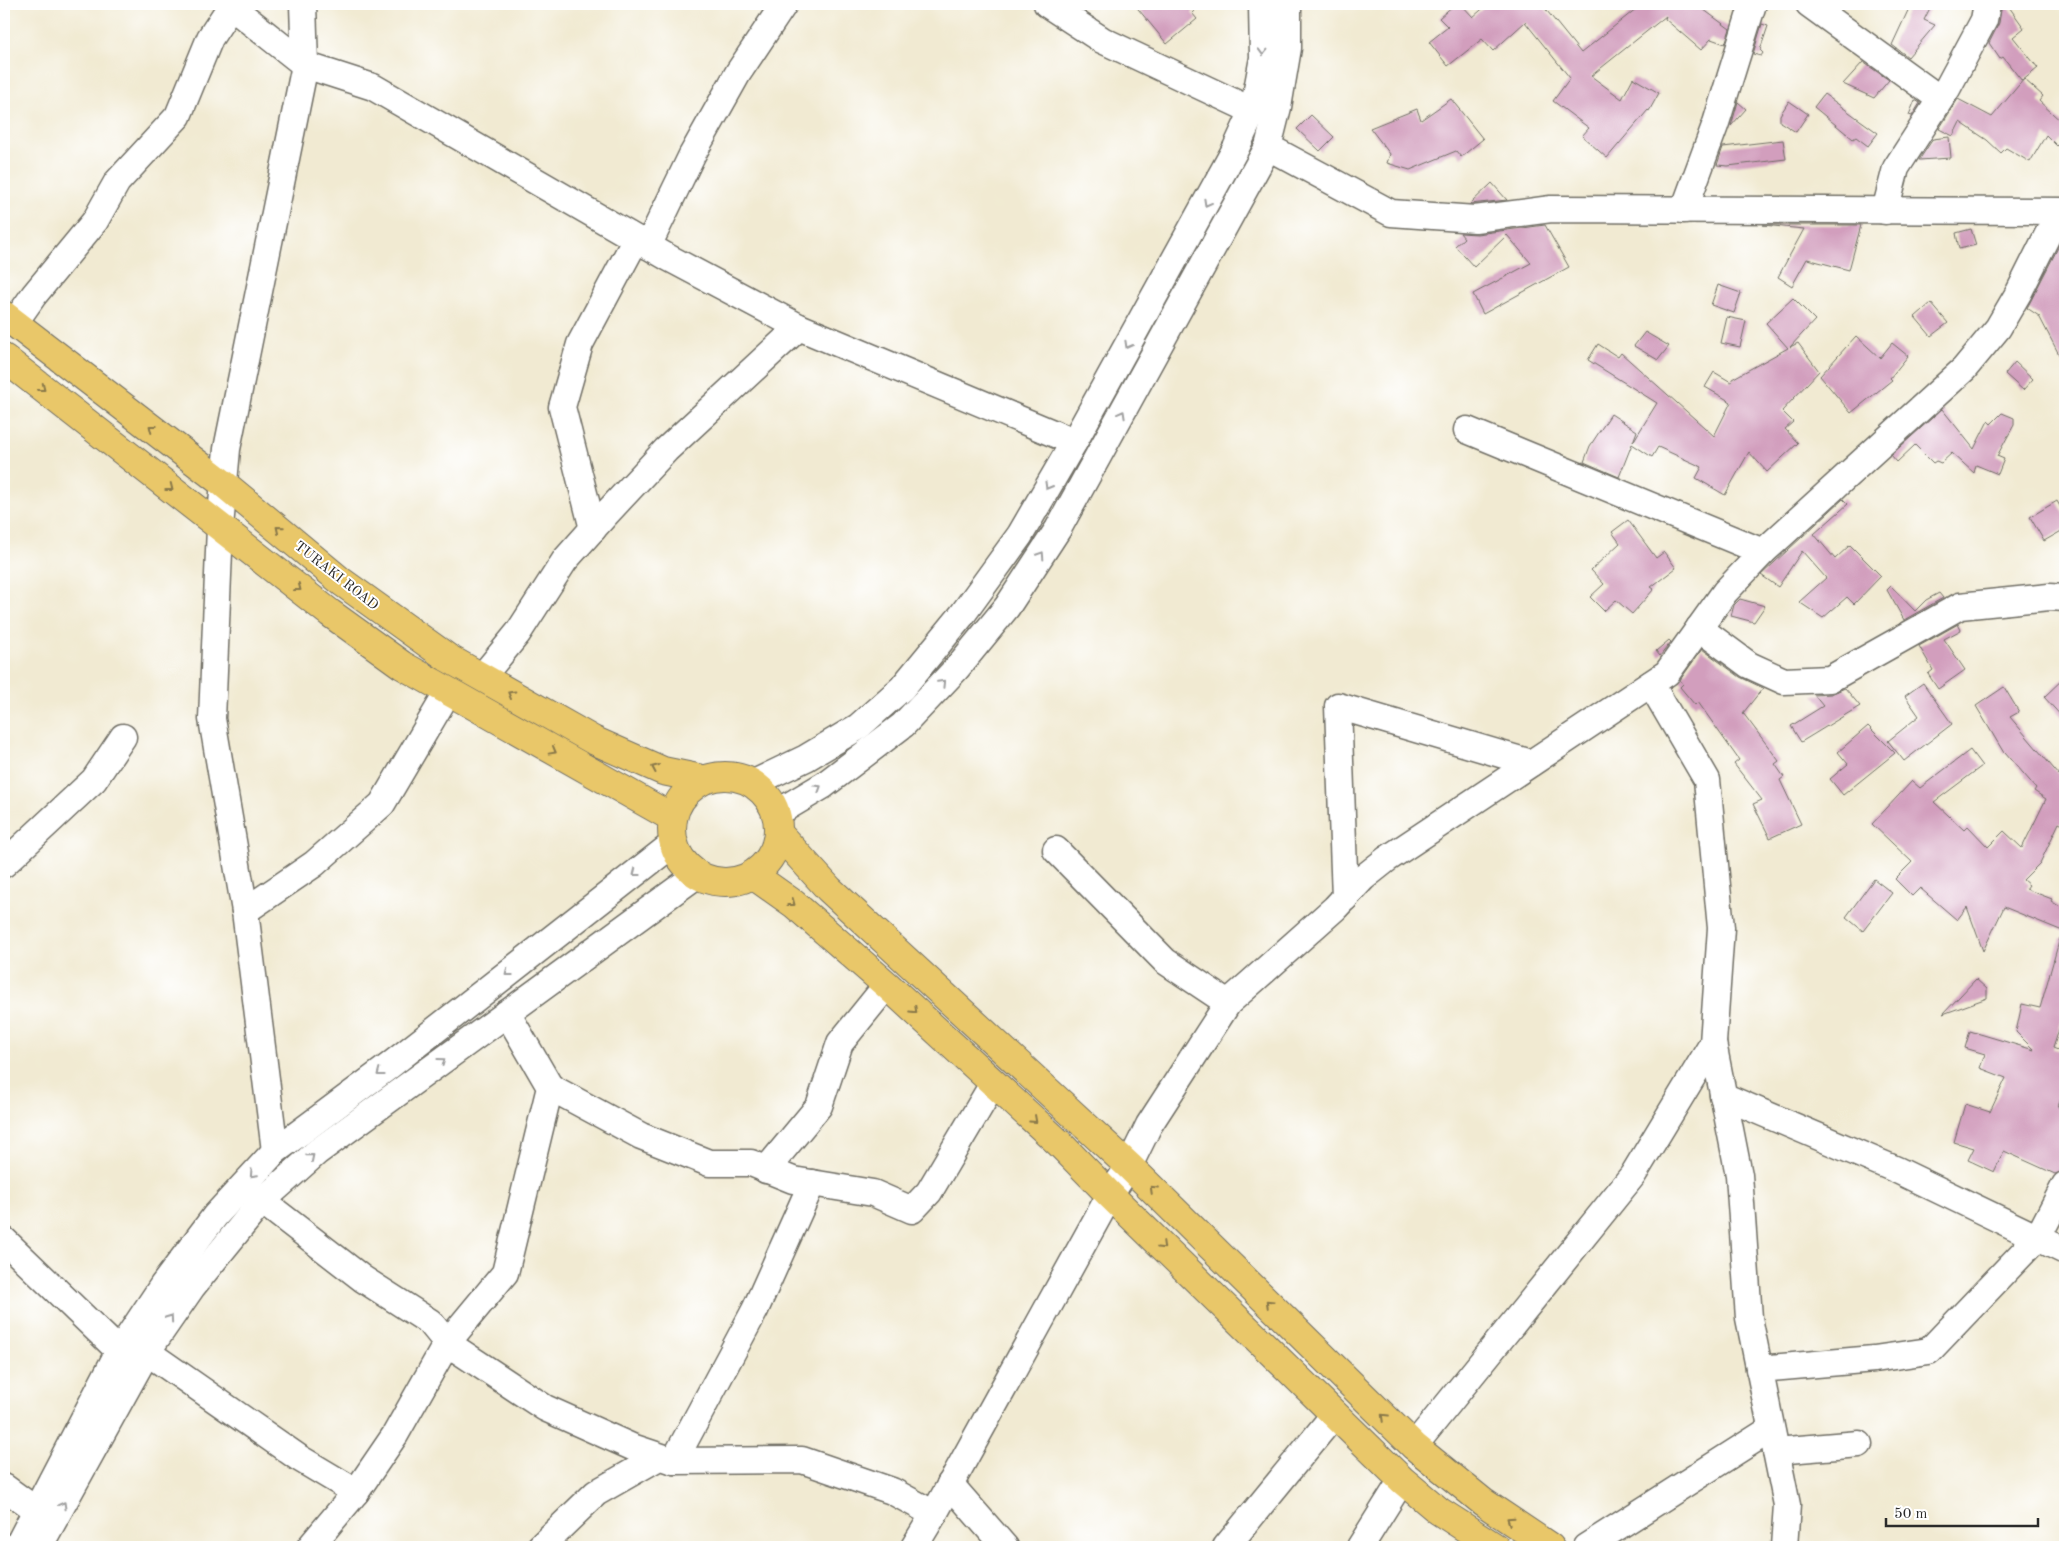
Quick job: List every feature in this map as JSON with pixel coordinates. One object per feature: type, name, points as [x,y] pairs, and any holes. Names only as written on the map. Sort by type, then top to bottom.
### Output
[{"type":"main road","name":"TURAKI ROAD","points":[[10,319],[224,484],[342,582],[448,658],[593,740],[663,771],[702,779]]},
{"type":"main road","points":[[4,358],[330,613],[402,664],[674,830]]},
{"type":"main road","points":[[778,824],[771,857],[752,874],[739,880],[725,882],[711,880],[698,874],[683,860],[674,830],[683,795],[702,779],[729,774],[754,783],[778,824],[829,889],[1129,1166],[1414,1446],[1483,1502],[1550,1547]]},
{"type":"main road","points":[[752,874],[794,904],[887,985],[1060,1144],[1402,1480],[1439,1511],[1494,1547]]},
{"type":"street","points":[[10,319],[34,295],[95,221],[116,182],[178,116],[210,38],[231,4],[305,65],[373,87],[642,243],[798,327],[1074,442]]},
{"type":"street","points":[[275,1151],[245,911],[212,720],[220,527],[227,449],[305,65],[303,4]]},
{"type":"street","points":[[593,529],[562,407],[580,344],[642,243],[738,73],[784,4]]},
{"type":"street","points":[[1047,4],[1102,40],[1252,111]]},
{"type":"street","points":[[754,783],[806,758],[858,727],[902,688],[962,615],[1020,535],[1074,442],[1236,148],[1252,111],[1264,58],[1262,4]]},
{"type":"street","points":[[778,824],[824,784],[902,725],[957,668],[1007,607],[1063,520],[1268,147],[1278,107],[1288,48],[1288,4]]},
{"type":"street","points":[[1684,210],[1716,123],[1753,4]]},
{"type":"street","points":[[1809,4],[1940,98]]},
{"type":"street","points":[[1885,211],[1896,168],[1940,98],[1984,20],[1987,4]]},
{"type":"street","points":[[914,1547],[1110,1195],[1129,1166],[1149,1125],[1228,1003],[1336,908],[1363,878],[1387,860],[1667,673],[1725,592],[1762,552],[1964,369],[1998,328],[2063,215],[1885,211],[1551,209],[1474,219],[1391,213],[1268,147]]},
{"type":"street","points":[[482,677],[518,633],[566,560],[593,529],[666,450],[798,327]]},
{"type":"street","points":[[1467,430],[1762,552]]},
{"type":"street","points":[[1699,628],[1749,665],[1784,681],[1830,679],[1960,606],[2049,597],[2065,598]]},
{"type":"street","points":[[1651,684],[1707,780],[1721,928],[1713,1043],[1739,1174],[1749,1318],[1787,1506],[1784,1547]]},
{"type":"street","points":[[245,911],[314,864],[382,804],[448,692]]},
{"type":"street","points":[[1345,898],[1338,706],[1531,763]]},
{"type":"street","points":[[4,864],[94,780],[123,737]]},
{"type":"street","points":[[17,1547],[119,1351],[163,1285],[215,1216],[275,1151],[388,1067],[674,830]]},
{"type":"street","points":[[1056,850],[1165,961],[1228,1003]]},
{"type":"street","points":[[39,1547],[146,1352],[192,1286],[262,1201],[317,1152],[698,874]]},
{"type":"street","points":[[766,1170],[819,1106],[840,1043],[887,985]]},
{"type":"street","points":[[507,1014],[550,1087],[641,1136],[709,1163],[751,1163],[793,1180],[873,1193],[912,1210],[929,1192],[993,1084]]},
{"type":"street","points":[[1414,1446],[1633,1175],[1713,1043]]},
{"type":"street","points":[[310,1547],[356,1492],[394,1435],[447,1343],[505,1273],[550,1087]]},
{"type":"street","points":[[1723,1096],[1897,1170],[2065,1251]]},
{"type":"street","points":[[540,1547],[596,1493],[666,1459],[755,1310],[812,1183]]},
{"type":"street","points":[[1760,1369],[1874,1360],[1929,1351],[2038,1237],[2065,1185]]},
{"type":"street","points":[[262,1201],[363,1279],[430,1322],[447,1343],[544,1408],[632,1447],[666,1459],[802,1460],[892,1491],[934,1514]]},
{"type":"street","points":[[4,1240],[119,1351]]},
{"type":"street","points":[[146,1352],[299,1458],[356,1492]]},
{"type":"street","points":[[1226,1547],[1334,1415]]},
{"type":"street","points":[[1586,1547],[1774,1440],[1858,1444]]},
{"type":"street","points":[[1360,1547],[1402,1480]]},
{"type":"street","points":[[950,1484],[1005,1547]]},
{"type":"street","points":[[4,1487],[37,1511]]},
{"type":"building","points":[[1134,4],[1201,4],[1192,13],[1197,19],[1167,44]]},
{"type":"building","points":[[1455,4],[1461,4],[1473,17],[1488,4],[1546,4],[1543,6],[1581,53],[1642,4],[1696,4],[1730,29],[1725,44],[1711,39],[1701,50],[1665,19],[1666,16],[1591,76],[1622,99],[1633,78],[1659,93],[1649,111],[1607,158],[1582,136],[1589,128],[1553,101],[1570,78],[1525,22],[1493,51],[1482,39],[1448,66],[1429,42],[1448,27],[1439,18]]},
{"type":"building","points":[[1911,4],[1932,4],[1924,20],[1935,25],[1908,57],[1892,45]]},
{"type":"building","points":[[2002,4],[2007,4],[2024,28],[2013,37],[2038,68],[2022,81],[2003,57],[2000,59],[1989,43],[1999,23]]},
{"type":"building","points":[[1762,24],[1768,26],[1760,50],[1763,53],[1761,56],[1753,54]]},
{"type":"building","points":[[1863,62],[1889,80],[1874,98],[1843,84]]},
{"type":"building","points":[[2024,79],[2043,96],[2039,101],[2065,125],[2065,137],[2057,146],[2046,135],[2030,162],[2006,148],[2001,153],[1987,140],[1960,122],[1953,136],[1939,129],[1958,99],[1992,117]]},
{"type":"building","points":[[1824,94],[1878,133],[1868,146],[1856,137],[1853,139],[1814,107]]},
{"type":"building","points":[[1451,99],[1483,139],[1461,157],[1456,151],[1410,170],[1387,163],[1390,154],[1370,128],[1417,109],[1421,120]]},
{"type":"building","points":[[1915,100],[1920,103],[1912,116],[1909,115]]},
{"type":"building","points":[[1789,101],[1808,114],[1796,132],[1780,122],[1780,115]]},
{"type":"building","points":[[1738,102],[1746,109],[1731,126]]},
{"type":"building","points":[[1311,115],[1334,137],[1320,151],[1297,129]]},
{"type":"building","points":[[1949,137],[1951,158],[1919,160],[1933,139]]},
{"type":"building","points":[[1783,140],[1786,159],[1728,166],[1717,165],[1723,147]]},
{"type":"building","points":[[1492,183],[1507,200],[1470,204]]},
{"type":"building","points":[[1545,225],[1569,267],[1483,314],[1473,294],[1531,263],[1507,235],[1474,267],[1455,246],[1464,238],[1460,233],[1477,234]]},
{"type":"building","points":[[1763,225],[1861,225],[1849,270],[1807,259],[1792,286],[1778,277],[1804,229]]},
{"type":"building","points":[[1971,229],[1976,245],[1959,249],[1956,233]]},
{"type":"building","points":[[2063,238],[2065,238],[2065,366],[2039,316],[2027,308]]},
{"type":"building","points":[[1718,285],[1741,293],[1734,313],[1711,305]]},
{"type":"building","points":[[1793,298],[1815,320],[1790,347],[1798,343],[1819,371],[1782,411],[1793,422],[1785,429],[1798,443],[1767,472],[1749,452],[1725,495],[1696,478],[1702,467],[1658,447],[1652,457],[1632,444],[1619,477],[1584,462],[1590,446],[1611,414],[1637,431],[1633,442],[1657,403],[1588,360],[1598,344],[1618,357],[1621,353],[1714,436],[1731,402],[1705,387],[1714,372],[1731,382],[1732,379],[1788,348],[1766,323]]},
{"type":"building","points":[[1931,303],[1948,323],[1931,336],[1915,317]]},
{"type":"building","points":[[1727,317],[1746,321],[1740,347],[1721,343]]},
{"type":"building","points":[[1645,332],[1669,346],[1658,360],[1634,346]]},
{"type":"building","points":[[1856,336],[1880,358],[1892,343],[1908,356],[1890,378],[1892,380],[1851,413],[1820,376]]},
{"type":"building","points":[[2015,362],[2033,379],[2023,390],[2005,374]]},
{"type":"building","points":[[1942,409],[1974,449],[1988,421],[1991,424],[2002,413],[2014,418],[2014,425],[1997,456],[2004,459],[1998,474],[1976,465],[1974,473],[1952,453],[1941,463],[1936,461],[1933,463],[1915,445],[1897,462],[1891,455]]},
{"type":"building","points":[[1843,499],[1848,504],[1814,534],[1835,559],[1850,545],[1881,576],[1854,604],[1847,597],[1823,618],[1799,602],[1826,578],[1802,551],[1778,587],[1761,575]]},
{"type":"building","points":[[2057,501],[2065,515],[2065,529],[2044,541],[2030,517]]},
{"type":"building","points":[[1628,520],[1656,558],[1664,552],[1676,568],[1651,587],[1654,589],[1632,614],[1616,600],[1604,611],[1590,597],[1604,584],[1591,570],[1620,543],[1612,532]]},
{"type":"building","points":[[1891,586],[1915,611],[1926,600],[1939,593],[1943,598],[1904,620],[1887,590]]},
{"type":"building","points":[[1740,599],[1765,606],[1754,622],[1731,616],[1734,605]]},
{"type":"building","points":[[1958,624],[1961,630],[1944,639],[1965,670],[1938,689],[1928,674],[1933,670],[1919,646]]},
{"type":"building","points":[[1669,640],[1671,642],[1660,656],[1656,651]]},
{"type":"building","points":[[1702,649],[1740,677],[1763,688],[1743,713],[1779,761],[1775,764],[1784,777],[1780,780],[1801,824],[1770,838],[1753,804],[1762,800],[1734,764],[1739,760],[1698,702],[1695,705],[1680,687],[1683,684],[1680,680]]},
{"type":"building","points":[[2065,677],[2065,720],[2044,697]]},
{"type":"building","points":[[1923,683],[1952,724],[1904,761],[1888,741],[1919,716],[1905,696]]},
{"type":"building","points":[[2004,687],[2019,712],[2010,717],[2065,782],[2065,826],[2059,823],[2040,863],[2023,880],[2029,885],[2026,889],[2052,899],[2051,901],[2065,910],[2065,932],[2004,907],[1983,951],[1967,907],[1957,920],[1920,888],[1912,896],[1895,879],[1912,862],[1872,824],[1912,781],[1920,788],[1970,750],[1982,766],[1934,802],[1964,830],[1968,826],[1988,847],[2004,831],[2022,848],[2046,799],[2034,791],[2036,788],[2004,753],[1976,706]]},
{"type":"building","points":[[1845,688],[1860,706],[1801,742],[1791,726],[1823,706],[1814,695],[1831,694]]},
{"type":"building","points":[[1868,726],[1895,753],[1843,795],[1830,779],[1848,764],[1838,752]]},
{"type":"building","points":[[1874,879],[1892,893],[1863,931],[1846,917]]},
{"type":"building","points":[[2060,938],[2065,939],[2065,1011],[2053,1048],[2065,1053],[2065,1087],[2058,1107],[2065,1110],[2065,1170],[2055,1174],[2004,1151],[1994,1172],[1968,1160],[1974,1148],[1954,1142],[1965,1104],[1990,1112],[2006,1078],[1980,1068],[1985,1054],[1965,1048],[1970,1031],[2034,1050],[2016,1032],[2022,1004],[2040,1008]]},
{"type":"building","points":[[1976,979],[1987,989],[1987,998],[1943,1014]]}]
